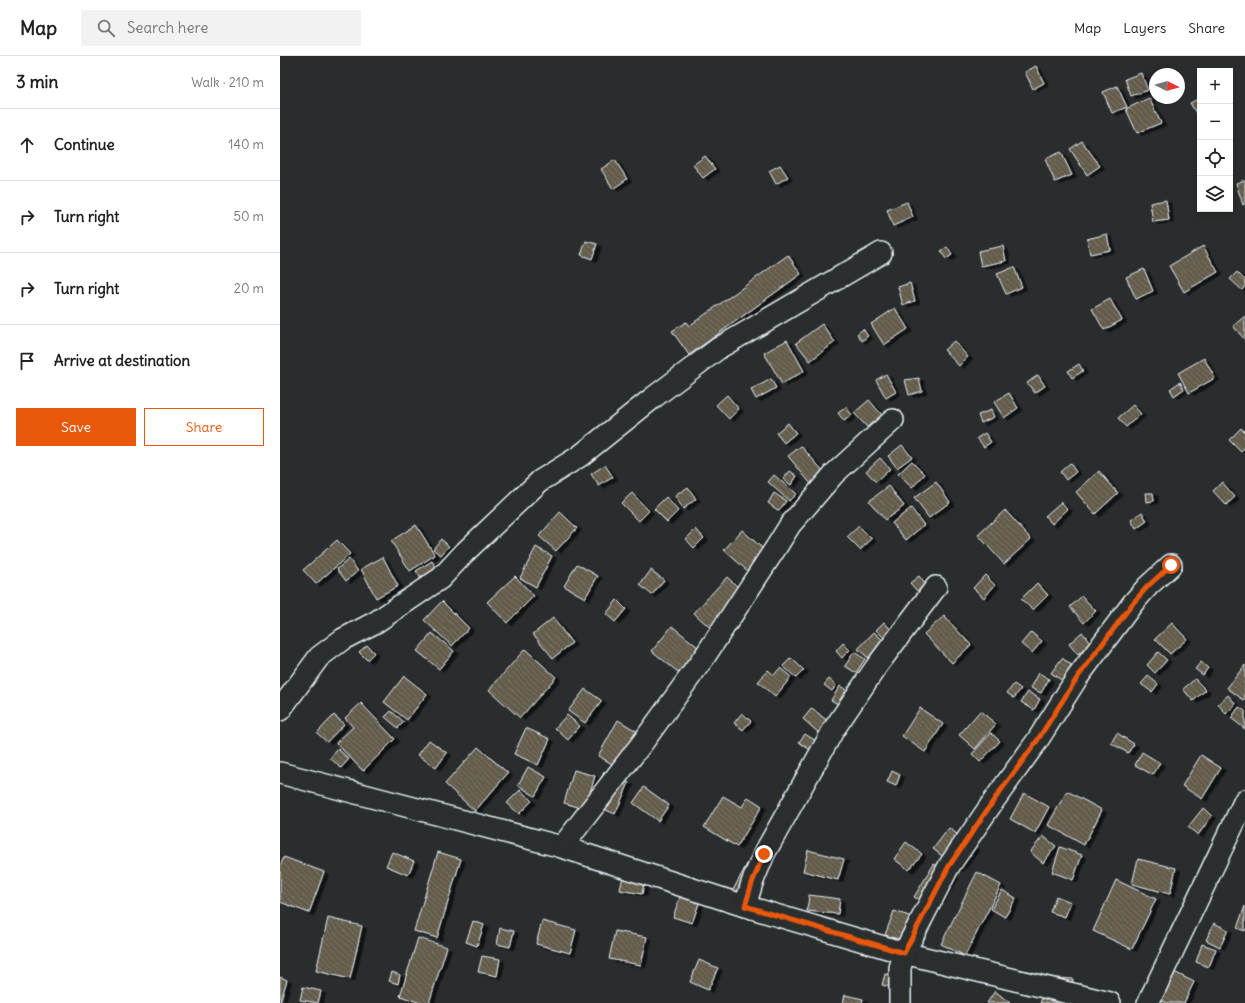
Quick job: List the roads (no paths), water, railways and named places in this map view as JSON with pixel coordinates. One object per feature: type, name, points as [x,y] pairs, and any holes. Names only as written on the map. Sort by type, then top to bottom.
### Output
[{"type":"street","points":[[280,710],[319,657],[343,639],[376,622],[441,578],[464,553],[540,481],[580,456],[719,348],[881,253]]},
{"type":"street","points":[[562,847],[643,742],[705,656],[778,546],[790,525],[834,474],[892,420]]},
{"type":"street","points":[[900,1003],[900,968],[904,953],[949,866],[1037,741],[1077,678],[1133,603],[1148,586],[1171,565]]},
{"type":"street","points":[[745,906],[752,883],[764,854],[834,729],[876,667],[936,587]]},
{"type":"street","points":[[280,773],[562,847],[745,906],[904,953],[1110,1003]]},
{"type":"street","points":[[1148,1003],[1245,800]]}]
